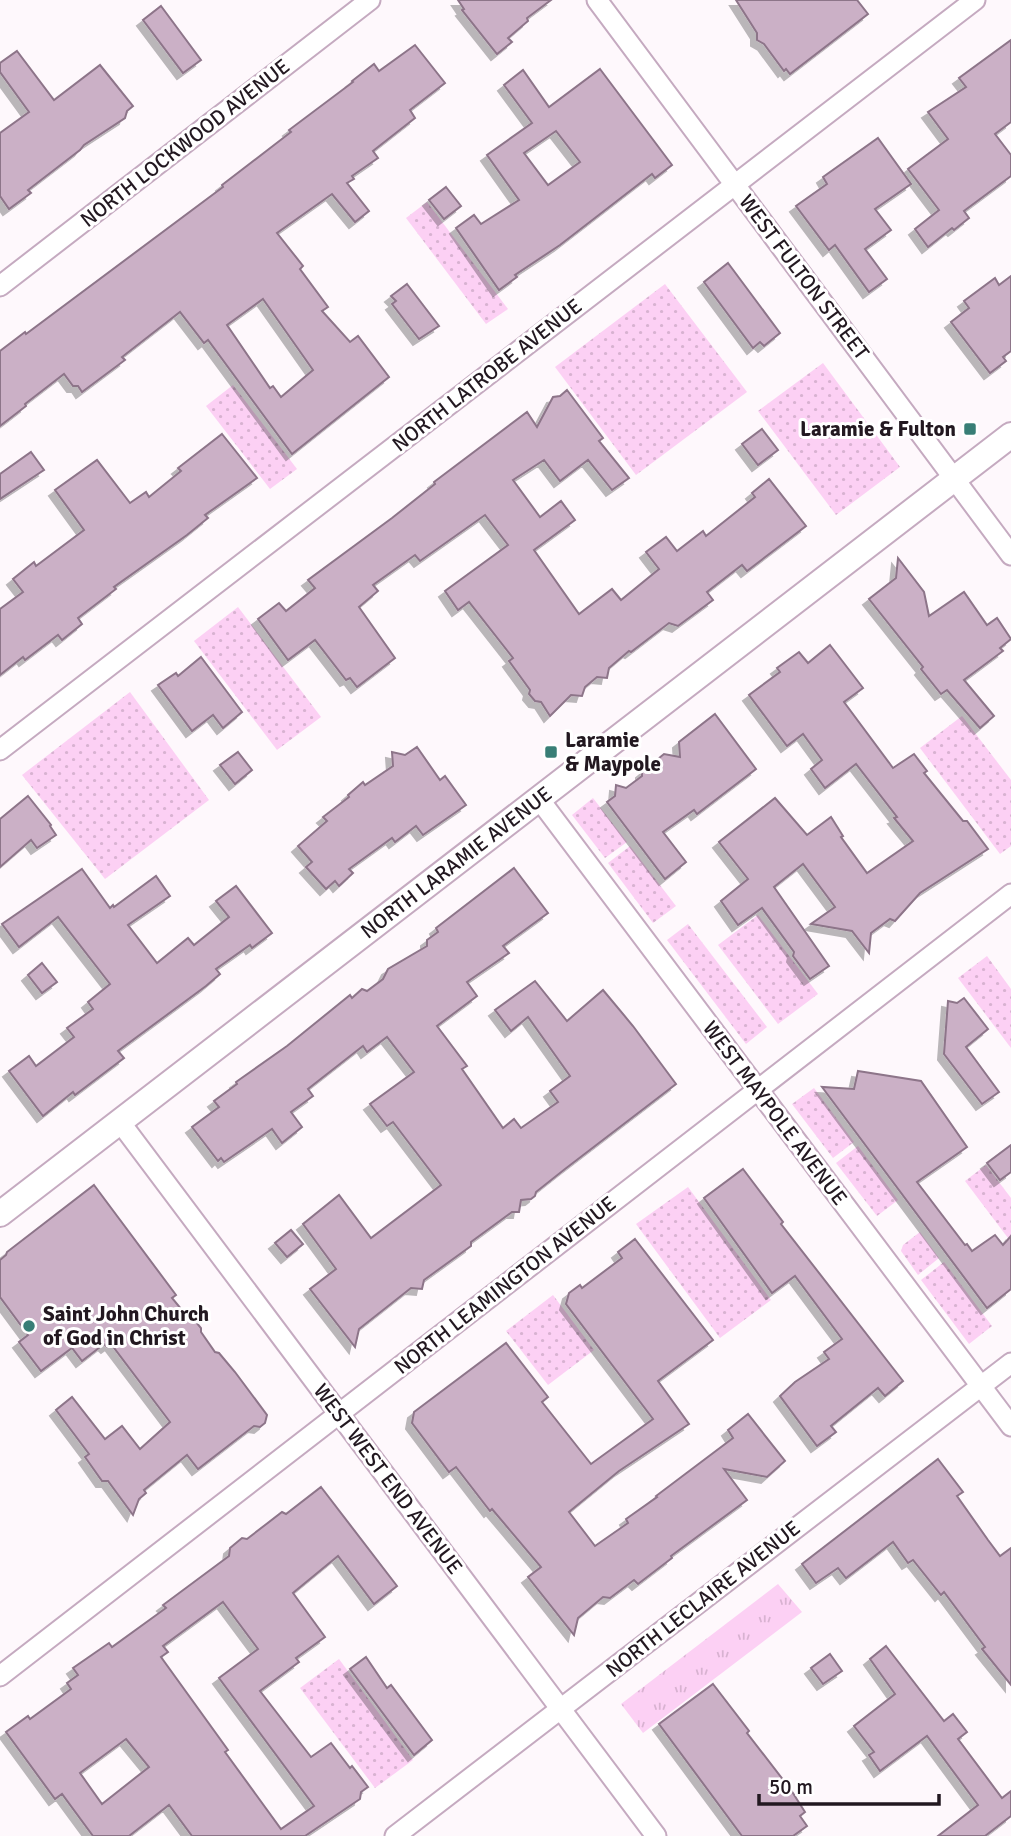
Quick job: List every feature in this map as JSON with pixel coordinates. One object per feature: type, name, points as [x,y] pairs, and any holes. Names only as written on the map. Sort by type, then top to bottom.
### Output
[{"type":"street","name":"NORTH LOCKWOOD AVENUE","points":[[0,286],[370,0]]},
{"type":"street","name":"WEST FULTON STREET","points":[[597,0],[1011,555]]},
{"type":"street","name":"NORTH LATROBE AVENUE","points":[[0,750],[975,0]]},
{"type":"street","name":"NORTH LARAMIE AVENUE","points":[[0,1214],[1011,435]]},
{"type":"street","name":"WEST MAYPOLE AVENUE","points":[[539,799],[1011,1426]]},
{"type":"street","name":"NORTH LEAMINGTON AVENUE","points":[[0,1676],[1011,894]]},
{"type":"street","name":"WEST WEST END AVENUE","points":[[120,1122],[656,1836]]},
{"type":"street","name":"NORTH LECLAIRE AVENUE","points":[[394,1836],[1011,1363]]},
{"type":"green space","points":[[427,202],[508,309],[486,324],[406,218]]},
{"type":"green space","points":[[665,284],[747,392],[636,475],[555,367]]},
{"type":"green space","points":[[823,363],[900,467],[836,515],[758,411]]},
{"type":"green space","points":[[233,385],[297,469],[270,489],[206,406]]},
{"type":"green space","points":[[238,607],[321,717],[277,750],[194,641]]},
{"type":"green space","points":[[130,692],[209,800],[105,879],[22,775]]},
{"type":"green space","points":[[962,716],[1011,780],[1011,846],[1000,854],[920,748]]},
{"type":"green space","points":[[593,798],[627,842],[605,858],[572,815]]},
{"type":"green space","points":[[630,846],[676,906],[653,923],[608,863]]},
{"type":"green space","points":[[758,915],[818,994],[778,1024],[718,945]]},
{"type":"green space","points":[[688,924],[767,1027],[746,1044],[667,940]]},
{"type":"green space","points":[[987,956],[1011,989],[1011,1048],[958,978]]},
{"type":"green space","points":[[814,1088],[854,1142],[833,1158],[792,1104]]},
{"type":"green space","points":[[858,1146],[898,1200],[877,1216],[836,1163]]},
{"type":"green space","points":[[986,1165],[1011,1198],[1011,1242],[965,1181]]},
{"type":"green space","points":[[688,1187],[771,1300],[720,1338],[636,1224]]},
{"type":"green space","points":[[920,1232],[939,1258],[918,1275],[901,1251],[903,1245]]},
{"type":"green space","points":[[944,1262],[992,1326],[969,1344],[921,1280]]},
{"type":"green space","points":[[553,1295],[594,1350],[548,1385],[506,1331]]},
{"type":"green space","points":[[778,1584],[802,1612],[643,1733],[621,1704]]},
{"type":"green space","points":[[339,1659],[413,1760],[375,1788],[300,1688]]},
{"type":"building","points":[[458,0],[551,0],[527,18],[528,21],[508,38],[512,42],[497,54],[462,10],[464,9]]},
{"type":"building","points":[[736,0],[857,0],[868,14],[790,74],[786,69],[784,71],[764,44],[757,40],[757,33]]},
{"type":"building","points":[[161,6],[201,60],[183,73],[143,20]]},
{"type":"building","points":[[1011,40],[1011,122],[995,134],[1011,155],[1011,176],[964,211],[969,218],[928,247],[915,229],[939,210],[908,169],[948,139],[928,112],[966,87],[959,78]]},
{"type":"building","points":[[415,45],[445,83],[410,110],[415,118],[373,151],[378,158],[352,176],[354,179],[347,183],[369,211],[355,222],[332,194],[277,233],[303,266],[300,269],[328,307],[322,311],[350,342],[358,336],[389,377],[292,454],[208,340],[204,343],[180,312],[122,357],[125,360],[82,392],[78,386],[73,386],[64,374],[0,426],[0,351],[223,187],[222,185],[291,132],[289,130],[374,64],[379,71]],"holes":[[[263,299],[313,370],[281,397],[273,386],[270,388],[227,325]]]},
{"type":"building","points":[[17,51],[54,100],[100,65],[133,106],[127,111],[125,118],[84,145],[28,190],[31,193],[9,209],[0,196],[0,133],[29,112],[0,72],[0,63]]},
{"type":"building","points":[[600,69],[672,165],[655,178],[652,174],[560,245],[515,275],[517,277],[499,290],[456,228],[474,215],[481,224],[519,200],[487,155],[532,123],[504,85],[523,70],[549,107]],"holes":[[[556,131],[580,162],[548,185],[524,153]]]},
{"type":"building","points":[[878,138],[911,184],[875,209],[891,230],[865,249],[887,279],[869,292],[835,245],[829,250],[796,206],[827,184],[823,177]]},
{"type":"building","points":[[446,187],[461,206],[444,219],[429,200]]},
{"type":"building","points":[[728,263],[780,333],[764,346],[760,342],[753,348],[704,282]]},
{"type":"building","points":[[1011,276],[1011,351],[1003,357],[1006,361],[990,373],[951,322],[969,308],[964,301],[995,278],[999,285]]},
{"type":"building","points":[[407,284],[439,326],[419,339],[392,304],[396,301],[391,296]]},
{"type":"building","points":[[567,390],[603,438],[599,441],[629,478],[612,490],[588,460],[560,481],[544,460],[513,480],[540,517],[561,501],[575,520],[534,550],[579,614],[612,589],[621,600],[659,569],[646,552],[666,537],[677,551],[703,531],[706,536],[755,497],[752,493],[769,479],[806,526],[747,571],[742,565],[707,592],[713,600],[678,626],[669,623],[629,651],[609,668],[607,678],[597,677],[585,687],[582,696],[571,695],[550,716],[541,702],[535,701],[529,694],[530,690],[509,661],[513,658],[469,602],[458,610],[445,591],[508,545],[485,515],[420,561],[415,555],[373,585],[378,591],[359,607],[395,658],[357,687],[350,678],[346,680],[315,640],[288,660],[258,619],[279,603],[286,611],[315,588],[308,580],[527,412],[537,427],[553,397],[560,396]]},
{"type":"building","points":[[762,429],[778,450],[758,465],[742,444]]},
{"type":"building","points":[[222,434],[257,478],[205,515],[208,518],[187,535],[114,587],[116,589],[78,618],[82,624],[62,640],[58,635],[0,675],[0,609],[23,592],[13,579],[34,562],[36,566],[84,530],[55,490],[97,460],[130,503],[146,492],[149,497],[181,471],[178,468]]},
{"type":"building","points":[[31,452],[44,470],[0,499],[0,474]]},
{"type":"building","points":[[898,558],[924,592],[929,616],[964,592],[987,625],[997,618],[1011,639],[1000,648],[1003,651],[964,680],[994,716],[980,728],[947,690],[941,694],[869,599],[896,578]]},
{"type":"building","points":[[830,645],[863,688],[844,702],[893,768],[914,754],[927,771],[924,773],[988,849],[920,893],[895,921],[890,919],[871,933],[869,953],[852,931],[811,924],[835,907],[803,864],[774,887],[829,966],[810,979],[762,908],[738,925],[721,901],[748,879],[719,842],[775,798],[807,835],[831,817],[843,836],[841,837],[867,873],[913,841],[856,764],[825,788],[811,769],[822,760],[803,734],[787,746],[749,695],[780,672],[777,668],[799,652],[808,663]]},
{"type":"building","points":[[201,657],[242,712],[223,728],[213,715],[192,731],[158,685],[176,673],[178,676]]},
{"type":"building","points":[[715,714],[756,769],[697,814],[694,810],[663,832],[686,862],[665,879],[607,802],[615,796],[616,785],[626,788],[664,754],[680,757],[679,742]]},
{"type":"building","points":[[417,747],[440,780],[445,776],[466,805],[423,835],[416,826],[395,842],[392,838],[349,869],[353,873],[339,886],[335,881],[326,889],[306,867],[312,862],[298,846],[327,821],[323,817],[363,782],[365,785],[393,766],[392,752],[405,755]]},
{"type":"building","points":[[238,752],[252,770],[235,784],[220,765]]},
{"type":"building","points":[[28,796],[56,835],[37,848],[31,840],[0,867],[0,819]]},
{"type":"building","points":[[514,868],[548,913],[503,946],[509,953],[467,982],[477,996],[437,1026],[467,1066],[462,1069],[503,1128],[514,1119],[521,1128],[558,1102],[550,1091],[570,1076],[528,1017],[511,1031],[495,1010],[535,981],[567,1021],[603,990],[676,1084],[536,1192],[531,1199],[521,1200],[519,1212],[512,1212],[471,1242],[471,1246],[424,1280],[422,1289],[411,1288],[359,1329],[355,1347],[310,1289],[336,1269],[303,1224],[339,1195],[371,1238],[441,1185],[393,1122],[387,1126],[370,1104],[414,1072],[387,1037],[367,1052],[363,1046],[308,1089],[313,1096],[291,1112],[302,1127],[282,1143],[272,1129],[224,1162],[221,1158],[218,1161],[192,1127],[219,1107],[214,1101],[237,1084],[236,1082],[287,1046],[350,995],[352,998],[362,989],[367,991],[383,979],[388,969],[427,946],[427,940],[438,932],[436,928]]},
{"type":"building","points":[[82,869],[110,908],[156,876],[170,896],[128,925],[157,963],[188,938],[194,945],[229,917],[216,901],[236,886],[272,933],[216,969],[220,974],[206,986],[118,1051],[124,1058],[43,1116],[9,1071],[29,1056],[36,1066],[74,1037],[67,1028],[93,1009],[88,1002],[110,984],[58,917],[19,947],[2,924]]},
{"type":"building","points":[[42,963],[57,982],[42,993],[28,975]]},
{"type":"building","points":[[964,998],[988,1029],[966,1047],[999,1092],[982,1104],[944,1054],[948,1001],[957,1003]]},
{"type":"building","points":[[858,1071],[921,1081],[967,1147],[917,1182],[972,1251],[995,1235],[1003,1245],[1011,1236],[1011,1289],[987,1308],[822,1087],[854,1089]]},
{"type":"building","points":[[1011,1145],[1011,1172],[1000,1180],[987,1163]]},
{"type":"building","points":[[743,1169],[783,1222],[781,1224],[903,1381],[885,1396],[878,1388],[831,1426],[836,1432],[817,1446],[780,1396],[795,1382],[829,1359],[824,1352],[842,1339],[795,1276],[772,1293],[704,1198]]},
{"type":"building","points":[[94,1185],[176,1295],[172,1298],[191,1321],[201,1328],[215,1352],[219,1353],[235,1372],[267,1415],[265,1423],[260,1427],[254,1426],[198,1469],[187,1455],[144,1490],[146,1493],[139,1499],[133,1515],[108,1481],[102,1481],[85,1457],[89,1454],[56,1410],[72,1397],[105,1439],[122,1426],[140,1449],[170,1422],[111,1344],[107,1347],[104,1344],[82,1361],[72,1348],[41,1371],[19,1342],[28,1335],[0,1297],[0,1260]]},
{"type":"building","points":[[291,1230],[303,1244],[287,1257],[275,1243]]},
{"type":"building","points":[[635,1239],[713,1340],[658,1381],[689,1424],[619,1471],[569,1512],[595,1546],[628,1523],[626,1519],[733,1438],[728,1430],[748,1414],[785,1461],[767,1477],[724,1469],[747,1500],[638,1584],[634,1580],[610,1598],[603,1597],[578,1618],[574,1635],[528,1577],[541,1567],[492,1509],[490,1511],[456,1467],[449,1472],[412,1423],[414,1412],[506,1343],[548,1397],[542,1402],[591,1464],[653,1419],[566,1304],[569,1293],[580,1285],[582,1288],[622,1258],[618,1252]]},
{"type":"building","points":[[938,1459],[963,1492],[957,1496],[1000,1556],[1011,1548],[1011,1685],[982,1649],[985,1647],[944,1592],[941,1595],[913,1560],[908,1563],[893,1542],[846,1578],[838,1568],[816,1583],[802,1564]]},
{"type":"building","points":[[321,1487],[397,1586],[374,1604],[338,1556],[293,1593],[325,1637],[296,1658],[299,1662],[260,1691],[311,1757],[331,1743],[368,1787],[361,1792],[360,1799],[305,1836],[192,1836],[169,1805],[129,1836],[93,1836],[62,1794],[55,1799],[6,1732],[28,1716],[30,1719],[71,1689],[67,1683],[78,1675],[73,1668],[109,1643],[112,1647],[166,1608],[163,1605],[229,1556],[230,1548],[242,1538],[247,1539],[282,1512],[286,1514]],"holes":[[[223,1602],[258,1649],[219,1678],[314,1806],[281,1829],[161,1657],[168,1652],[163,1646]],[[126,1739],[149,1767],[102,1804],[80,1773]]]},
{"type":"building","points":[[886,1646],[944,1721],[953,1714],[967,1732],[958,1739],[1002,1798],[1011,1791],[1011,1816],[985,1836],[938,1836],[978,1805],[927,1736],[880,1771],[869,1755],[874,1752],[854,1726],[895,1694],[870,1659]]},
{"type":"building","points":[[830,1654],[842,1671],[823,1684],[811,1668]]},
{"type":"building","points":[[366,1657],[387,1688],[391,1685],[432,1740],[414,1755],[350,1669]]},
{"type":"building","points":[[713,1684],[805,1812],[800,1816],[807,1826],[793,1836],[742,1836],[659,1724]]},
{"type":"place","name":"Laramie & Fulton","points":[[970,429]]},
{"type":"place","name":"Laramie & Maypole","points":[[551,752]]},
{"type":"place","name":"Saint John Church of God in Christ","points":[[29,1326]]}]
